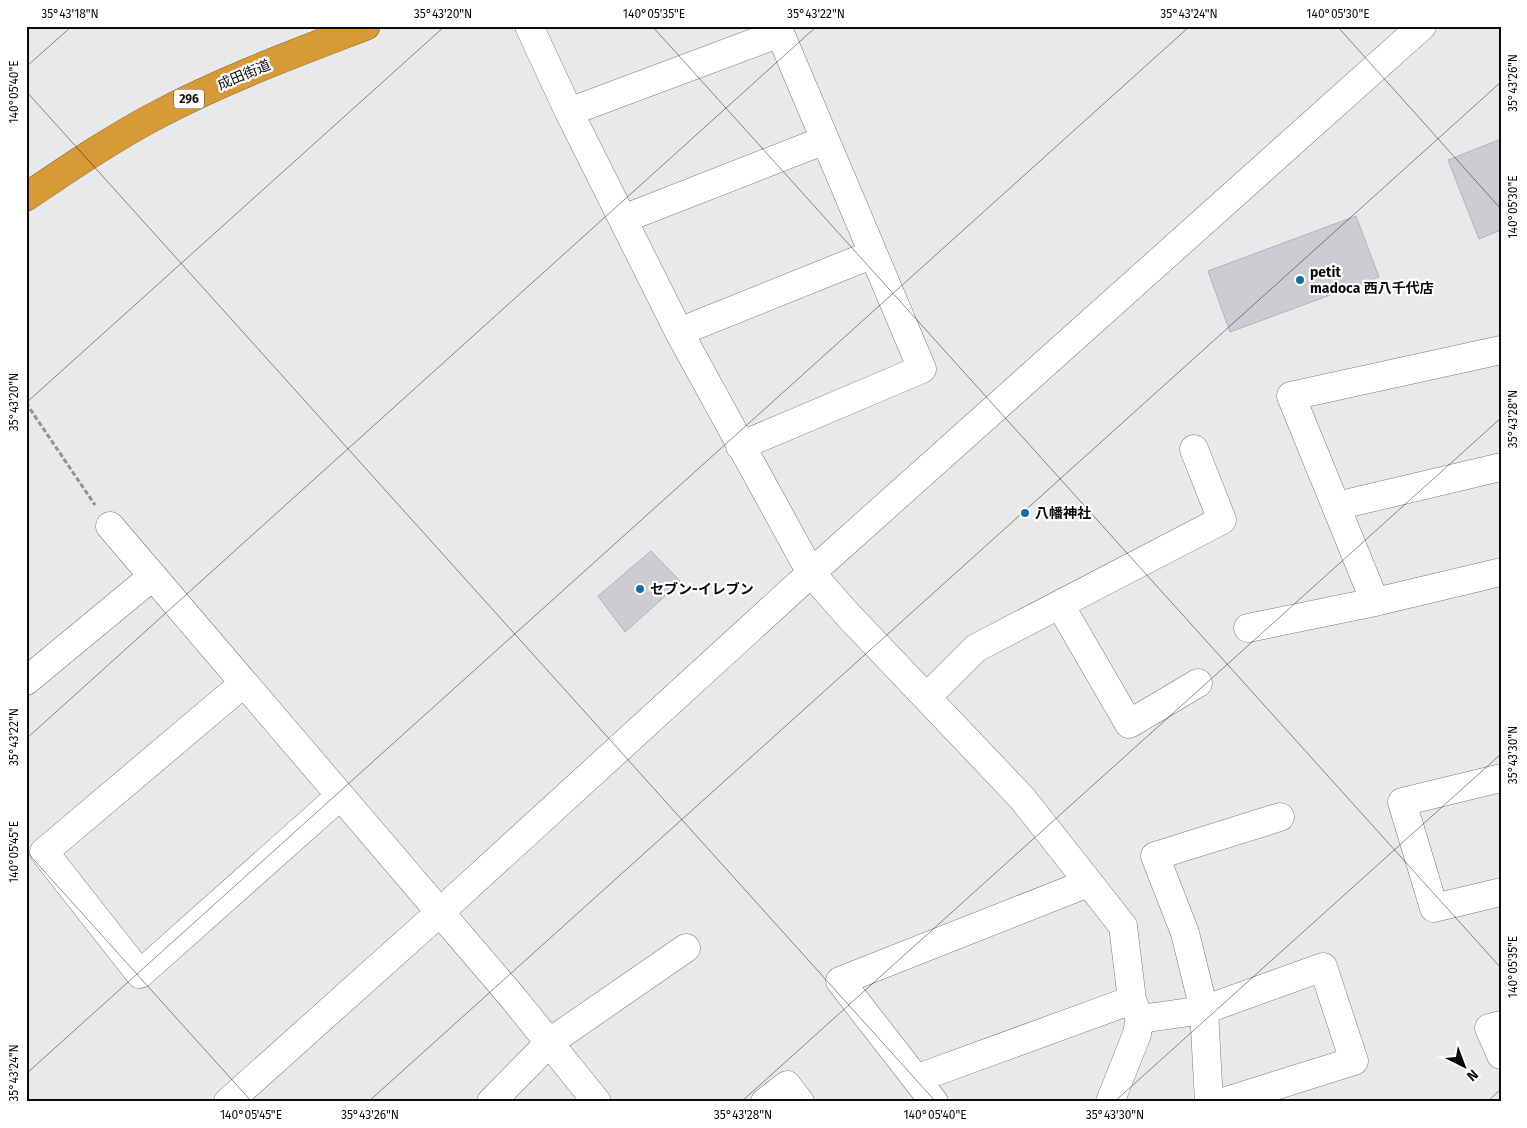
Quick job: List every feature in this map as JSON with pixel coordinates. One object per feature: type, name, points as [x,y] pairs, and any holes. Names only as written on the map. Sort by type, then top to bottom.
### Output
[{"type":"highway","name":"成田街道","points":[[26,197],[110,142],[203,92],[273,62],[366,26]]},
{"type":"street","points":[[529,26],[569,112],[679,332],[811,573],[847,614],[1022,798],[1123,926],[1136,1009],[1137,1034],[1110,1102]]},
{"type":"street","points":[[228,1102],[439,913],[811,573],[1422,26]]},
{"type":"street","points":[[569,112],[778,29],[922,369],[740,446]]},
{"type":"street","points":[[623,219],[825,140]]},
{"type":"street","points":[[679,332],[873,254]]},
{"type":"street","points":[[1375,602],[1291,396],[1501,350]]},
{"type":"street","points":[[928,697],[976,648],[1222,520],[1194,449]]},
{"type":"street","points":[[1336,506],[1501,467]]},
{"type":"street","points":[[110,526],[550,1042],[597,1102]]},
{"type":"street","points":[[1248,628],[1375,602],[1501,572]]},
{"type":"street","points":[[26,681],[153,576]]},
{"type":"street","points":[[1060,605],[1129,724],[1198,682]]},
{"type":"street","points":[[244,683],[44,852],[140,974],[340,796]]},
{"type":"street","points":[[1501,778],[1402,802],[1434,908],[1501,892]]},
{"type":"street","points":[[1209,1102],[1204,1010],[1185,933],[1155,856],[1280,817]]},
{"type":"street","points":[[934,1102],[918,1078],[840,981],[1088,883]]},
{"type":"street","points":[[491,1102],[550,1042],[686,948]]},
{"type":"street","points":[[918,1078],[1136,1009],[1204,1010],[1323,967],[1354,1061],[1223,1102]]},
{"type":"street","points":[[1501,1025],[1489,1028],[1501,1055]]},
{"type":"street","points":[[765,1102],[787,1085],[800,1102]]},
{"type":"path","points":[[26,403],[110,526]]},
{"type":"building","points":[[1501,139],[1501,230],[1479,239],[1448,160]]},
{"type":"building","points":[[1356,216],[1379,277],[1230,332],[1208,271]]},
{"type":"building","name":"セブン-イレブン","points":[[651,551],[681,582],[625,632],[598,596]]},
{"type":"place","name":"petit madoca 西八千代店","points":[[1300,280]]},
{"type":"place","name":"八幡神社","points":[[1025,513]]},
{"type":"place","name":"セブン-イレブン","points":[[640,589]]}]
